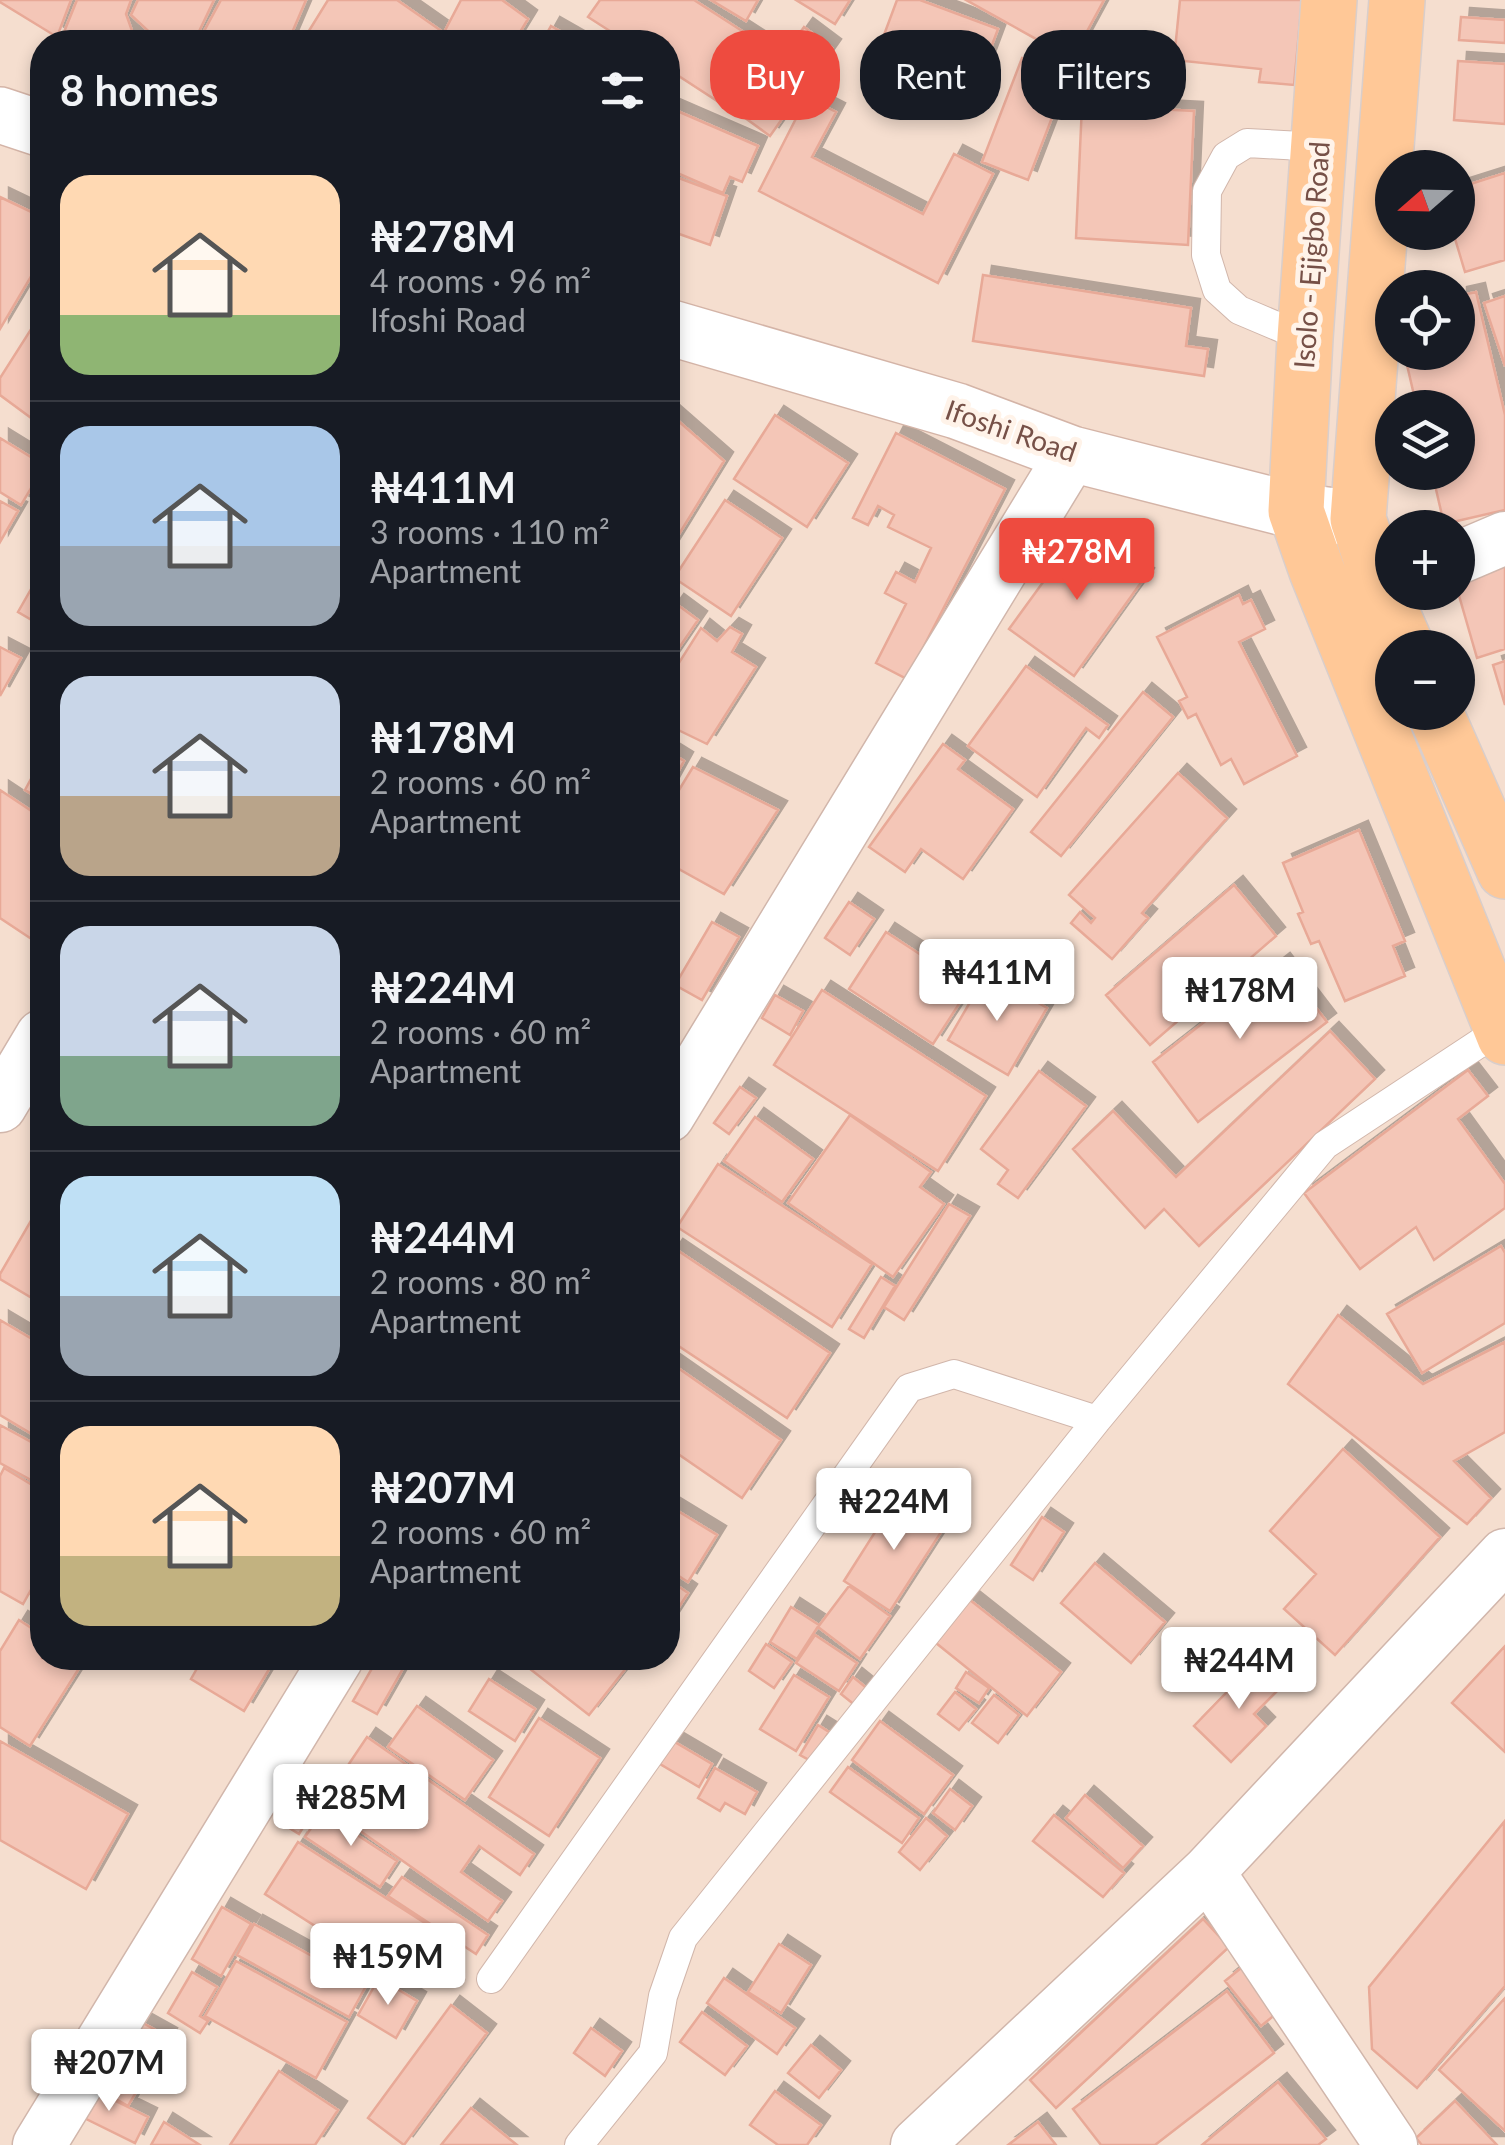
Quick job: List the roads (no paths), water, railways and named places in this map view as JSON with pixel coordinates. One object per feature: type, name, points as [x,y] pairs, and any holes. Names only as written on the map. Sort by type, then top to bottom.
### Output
[{"type":"main road","name":"Isolo - Ejigbo Road","points":[[1296,510],[1330,0]]},
{"type":"main road","points":[[1375,559],[1358,519],[1396,0]]},
{"type":"main road","points":[[0,115],[30,125]]},
{"type":"main road","name":"Ifoshi Road","points":[[680,330],[957,411],[1072,454],[1296,510],[1358,519]]},
{"type":"main road","points":[[1296,510],[1503,1033]]},
{"type":"main road","points":[[1444,730],[1505,871]]},
{"type":"street","points":[[680,1096],[1072,454]]},
{"type":"street","points":[[1475,551],[1505,538]]},
{"type":"street","points":[[0,1106],[30,1056]]},
{"type":"street","points":[[917,2145],[1208,1872],[1505,1555]]},
{"type":"street","points":[[39,2145],[330,1670]]},
{"type":"street","points":[[1208,1872],[1390,2145]]},
{"type":"lane","points":[[1305,338],[1239,310],[1217,290],[1206,255],[1207,191],[1226,156],[1247,143],[1320,147]]},
{"type":"lane","points":[[579,2145],[653,2054],[663,1996],[683,1938],[1096,1420],[1324,1145],[1503,1033]]},
{"type":"lane","points":[[491,1979],[909,1388],[954,1374],[1096,1420]]}]
